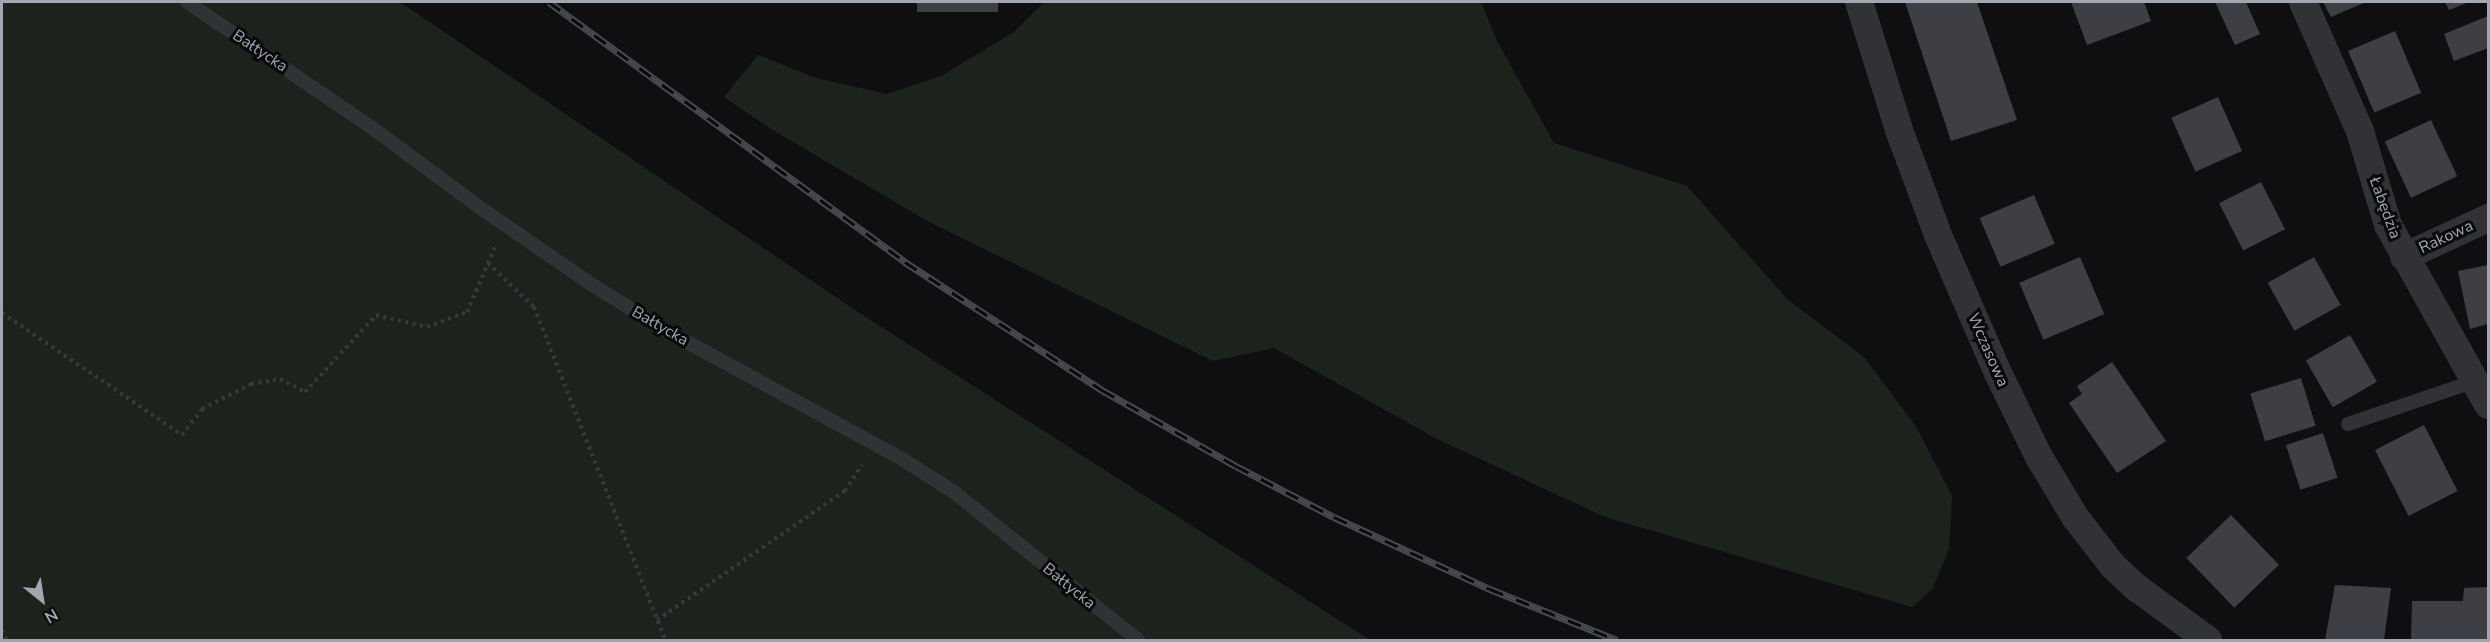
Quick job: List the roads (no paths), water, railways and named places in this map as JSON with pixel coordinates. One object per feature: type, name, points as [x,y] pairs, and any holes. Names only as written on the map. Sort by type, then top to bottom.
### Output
[{"type":"street","name":"Wczasowa","points":[[1859,2],[1899,130],[1938,235],[1998,374],[2039,457],[2075,517],[2113,566],[2146,596],[2208,640]]},
{"type":"street","name":"Łabędzia","points":[[2303,2],[2360,131],[2388,225],[2482,393]]},
{"type":"street","name":"Rakowa","points":[[2404,257],[2488,218]]},
{"type":"lane","name":"Bałtycka","points":[[187,2],[371,127],[591,284],[663,329],[876,445],[954,492],[1138,640]]},
{"type":"lane","points":[[2348,424],[2482,393]]},
{"type":"railway","points":[[549,2],[905,262],[1102,390],[1236,466],[1334,517],[1490,589],[1617,640]]}]
